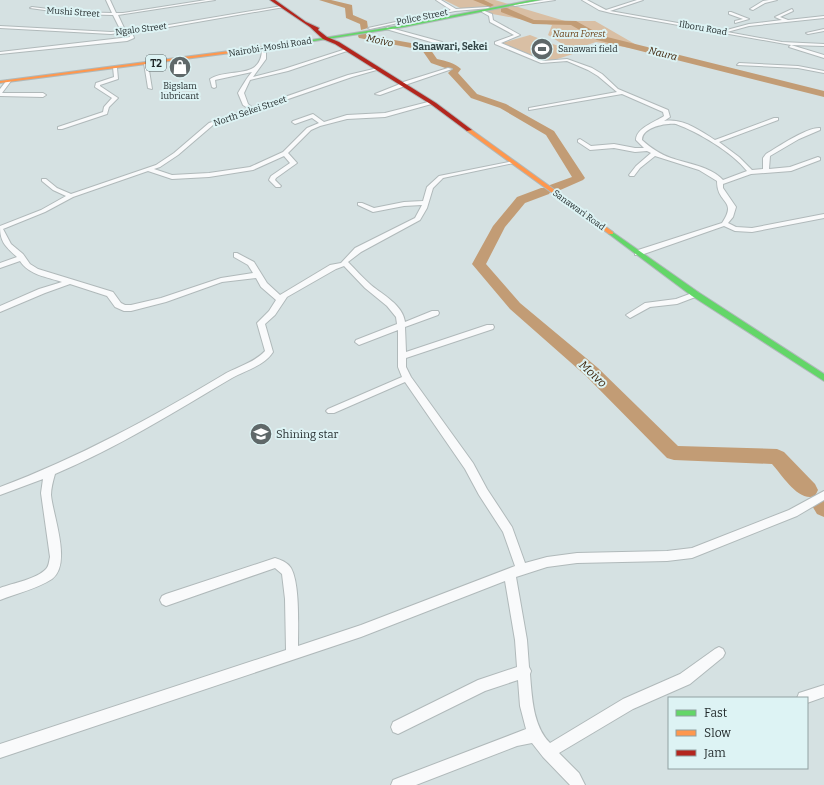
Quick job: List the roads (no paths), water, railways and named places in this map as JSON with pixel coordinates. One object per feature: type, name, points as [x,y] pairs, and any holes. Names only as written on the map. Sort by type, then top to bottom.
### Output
[{"type":"main road","name":"Sanawari Road","points":[[272,0],[325,36],[432,103],[695,294],[824,378]]},
{"type":"main road","points":[[308,40],[325,36],[341,37],[486,9],[524,0]]},
{"type":"main road","points":[[308,40],[341,33],[538,0]]},
{"type":"main road","name":"Nairobi-Moshi Road","points":[[3,81],[146,64],[264,48],[308,40]]},
{"type":"main road","name":"Nairobi-Moshi Road","points":[[3,81],[308,40]]},
{"type":"street","points":[[108,0],[124,32]]},
{"type":"street","name":"Mushi Street","points":[[32,8],[66,12],[115,14],[213,0]]},
{"type":"street","name":"Police Street","points":[[438,0],[455,10]]},
{"type":"street","points":[[515,5],[553,0]]},
{"type":"street","name":"Ilboru Road","points":[[584,0],[605,10],[782,43],[824,45]]},
{"type":"street","points":[[605,10],[641,0]]},
{"type":"street","points":[[752,9],[764,2],[775,0]]},
{"type":"street","name":"Ngalo Street","points":[[0,27],[102,33],[124,32],[282,7]]},
{"type":"street","points":[[455,10],[486,9],[491,15],[489,17],[491,21],[518,35],[497,43],[498,44],[543,62],[567,60],[590,69],[600,75],[610,86],[622,93],[666,111],[667,117],[639,136],[639,140],[654,154],[718,178],[721,182],[721,190],[732,206],[732,212],[724,224],[638,253]]},
{"type":"street","name":"Police Street","points":[[370,28],[455,10]]},
{"type":"street","points":[[790,22],[777,17],[792,10]]},
{"type":"street","points":[[730,13],[746,19],[732,24],[736,27]]},
{"type":"street","points":[[723,31],[736,27],[824,17]]},
{"type":"street","points":[[815,19],[824,22]]},
{"type":"street","points":[[386,28],[440,43]]},
{"type":"street","points":[[808,33],[824,30]]},
{"type":"street","points":[[0,53],[127,40],[132,38],[130,31]]},
{"type":"street","points":[[782,43],[824,57]]},
{"type":"street","points":[[252,110],[246,105],[241,93],[264,59],[264,48]]},
{"type":"street","points":[[250,79],[286,70],[348,50]]},
{"type":"street","points":[[146,64],[150,88]]},
{"type":"street","points":[[739,64],[798,67],[824,72]]},
{"type":"street","points":[[60,128],[105,114],[107,107],[115,98],[97,87],[98,84],[116,78],[115,68]]},
{"type":"street","points":[[214,87],[212,80],[257,69]]},
{"type":"street","name":"North Sekei Street","points":[[0,228],[43,211],[71,196],[150,170],[176,154],[211,124],[350,76],[378,69]]},
{"type":"street","points":[[378,94],[450,69]]},
{"type":"street","points":[[3,81],[0,93],[43,95]]},
{"type":"street","points":[[531,109],[554,104],[576,103],[622,93]]},
{"type":"street","points":[[150,170],[172,177],[251,169],[285,153],[309,130],[324,123],[347,117],[385,115],[432,103]]},
{"type":"street","points":[[294,122],[313,116],[324,123]]},
{"type":"street","points":[[714,142],[776,118]]},
{"type":"street","points":[[657,124],[678,123],[714,142],[749,168],[750,172]]},
{"type":"street","points":[[766,170],[766,158],[768,155],[797,138],[818,129]]},
{"type":"street","points":[[580,141],[590,148],[614,146],[635,150],[647,149]]},
{"type":"street","points":[[278,186],[272,180],[273,177],[294,163],[285,153]]},
{"type":"street","points":[[632,175],[638,167],[654,154]]},
{"type":"street","points":[[721,182],[750,172],[791,169],[818,159]]},
{"type":"street","points":[[0,491],[50,472],[152,422],[266,356],[269,352],[261,330],[261,323],[275,309],[280,299],[333,267],[344,264],[348,257],[358,250],[418,219],[430,187],[441,177],[512,162]]},
{"type":"street","points":[[44,180],[55,189],[71,196]]},
{"type":"street","points":[[360,204],[373,210],[404,204],[425,203]]},
{"type":"street","points":[[724,224],[735,228],[752,230],[824,216]]},
{"type":"street","points":[[0,228],[8,245],[27,266],[35,271],[110,294],[118,305],[131,308],[163,300],[221,280],[259,275]]},
{"type":"street","points":[[237,255],[251,264],[264,285],[280,299]]},
{"type":"street","points":[[0,266],[21,258]]},
{"type":"street","points":[[344,264],[396,310],[400,316],[402,367],[407,378],[469,466],[510,536],[516,571],[526,697],[535,736],[548,752],[574,778],[578,785]]},
{"type":"street","points":[[0,309],[42,291],[70,282]]},
{"type":"street","points":[[630,315],[648,305],[677,301],[695,294]]},
{"type":"street","points":[[360,342],[435,313]]},
{"type":"street","points":[[402,356],[490,327]]},
{"type":"street","points":[[331,411],[407,378]]},
{"type":"street","points":[[0,594],[45,577],[52,571],[54,565],[46,493],[50,472]]},
{"type":"street","points":[[0,751],[361,631],[516,571],[547,562],[577,558],[667,556],[692,553],[716,546],[793,513],[824,495]]},
{"type":"street","points":[[166,600],[275,563],[282,566],[287,573],[291,604],[292,653]]},
{"type":"street","points":[[548,752],[628,704],[685,679],[719,653]]},
{"type":"street","points":[[398,727],[484,685],[525,671]]},
{"type":"street","points":[[807,697],[824,691]]},
{"type":"street","points":[[398,785],[517,739],[527,736],[535,736]]},
{"type":"waterway","name":"Moivo","points":[[323,0],[349,7],[349,16],[364,23],[364,28]]},
{"type":"waterway","name":"Naura","points":[[477,0],[490,5]]},
{"type":"waterway","name":"Naura","points":[[504,10],[533,22],[573,23],[600,38],[824,94]]},
{"type":"waterway","name":"Moivo","points":[[363,33],[362,36],[382,41],[425,48],[434,61],[447,64],[457,69],[453,73],[474,96],[503,106],[550,133],[579,178],[554,188]]},
{"type":"waterway","name":"Moivo","points":[[545,191],[521,200],[499,226],[479,264],[515,306],[592,372],[674,453],[777,457],[808,490]]},
{"type":"waterway","name":"Moivo","points":[[821,504],[824,508]]},
{"type":"place","name":"Sanawari field","points":[[542,49]]},
{"type":"place","name":"Bigslam lubricant","points":[[180,67]]},
{"type":"place","name":"Shining star","points":[[261,434]]},
{"type":"district","name":"Sanawari, Sekei","points":[[450,46]]},
{"type":"park label","name":"Naura Forest","points":[[579,34]]}]
